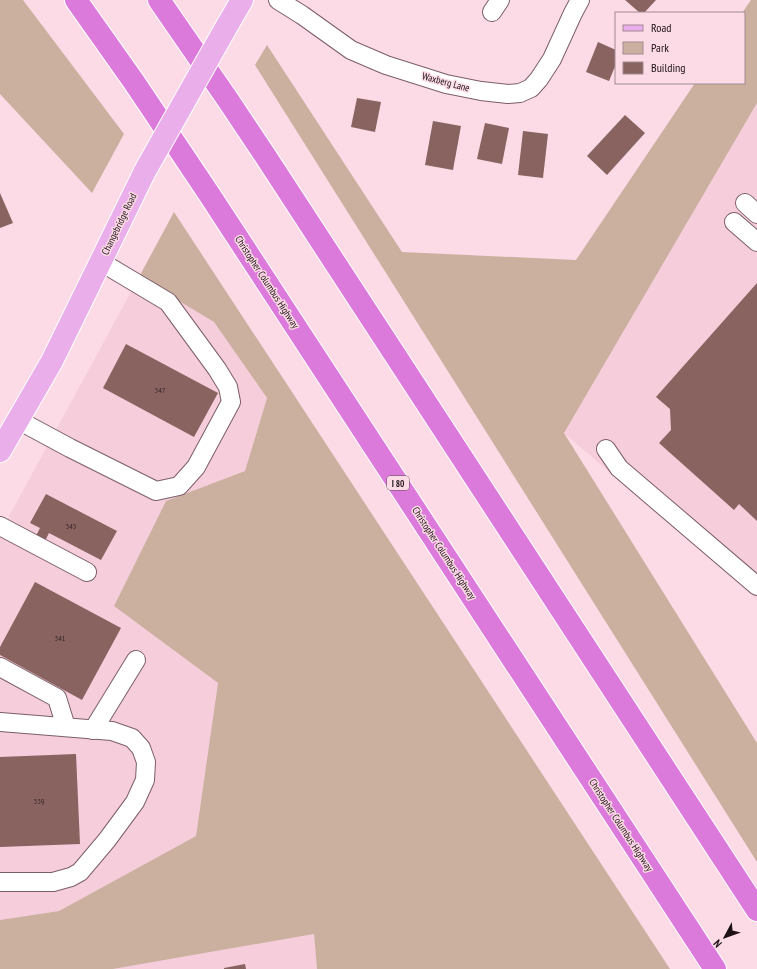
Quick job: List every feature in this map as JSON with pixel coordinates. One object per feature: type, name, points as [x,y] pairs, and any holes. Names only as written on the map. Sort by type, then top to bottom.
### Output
[{"type":"highway","name":"Christopher Columbus Highway","points":[[76,0],[134,82],[205,188],[715,969]]},
{"type":"highway","points":[[159,0],[245,125],[757,910]]},
{"type":"main road","name":"Changebridge Road","points":[[0,451],[52,361],[145,171],[242,0]]},
{"type":"street","name":"Waxberg Lane","points":[[278,0],[350,50],[386,65],[446,84],[481,91],[508,94],[520,93],[531,88],[539,79],[552,59],[580,0]]},
{"type":"street","points":[[734,222],[757,242]]},
{"type":"street","points":[[18,420],[156,491],[179,486],[196,466],[231,402],[228,387],[217,369],[168,302],[101,262]]},
{"type":"street","points":[[606,449],[619,468],[757,586]]},
{"type":"street","points":[[0,526],[87,572]]},
{"type":"street","points":[[93,730],[136,660]]},
{"type":"street","points":[[0,668],[57,698],[66,727]]},
{"type":"street","points":[[0,722],[112,732],[132,738],[141,748],[146,762],[145,780],[135,802],[107,840],[80,872],[71,877],[53,882],[0,882]]},
{"type":"shaded area","points":[[757,103],[757,599],[564,433]]},
{"type":"shaded area","points":[[139,277],[214,322],[267,398],[245,471],[166,501],[114,606],[218,683],[196,836],[59,911],[0,920],[0,533]]},
{"type":"shaded area","points":[[314,934],[317,969],[113,969]]},
{"type":"green space","points":[[0,0],[23,0],[124,134],[92,193],[0,94]]},
{"type":"green space","points":[[751,0],[757,0],[757,103],[564,433],[757,743],[757,862],[255,65],[267,45],[402,252],[576,260],[694,84],[745,84],[745,12],[743,12]]},
{"type":"green space","points":[[174,212],[670,969],[317,969],[314,934],[113,969],[0,969],[0,920],[59,911],[196,836],[218,683],[114,606],[166,501],[245,471],[267,398],[214,322],[139,277]]},
{"type":"building","points":[[625,0],[656,0],[645,12],[639,12]]},
{"type":"building","points":[[598,42],[615,50],[615,66],[609,81],[586,72]]},
{"type":"building","points":[[357,98],[381,102],[375,132],[351,127]]},
{"type":"building","points":[[625,115],[645,133],[607,175],[587,156]]},
{"type":"building","points":[[433,121],[461,126],[453,170],[425,165]]},
{"type":"building","points":[[485,123],[509,128],[502,164],[477,159]]},
{"type":"building","points":[[523,131],[548,134],[543,178],[518,175]]},
{"type":"building","points":[[0,193],[13,223],[0,228]]},
{"type":"building","points":[[757,283],[757,521],[739,504],[734,510],[659,443],[671,430],[670,409],[656,397]]},
{"type":"building","points":[[126,344],[218,393],[194,437],[103,388]]},
{"type":"building","points":[[46,494],[117,531],[101,560],[49,533],[45,541],[36,536],[40,528],[30,523]]},
{"type":"building","points":[[35,582],[121,628],[82,700],[0,655],[0,647]]},
{"type":"building","points":[[76,754],[80,844],[0,847],[0,757]]},
{"type":"building","points":[[245,964],[246,969],[224,969],[224,968]]}]
